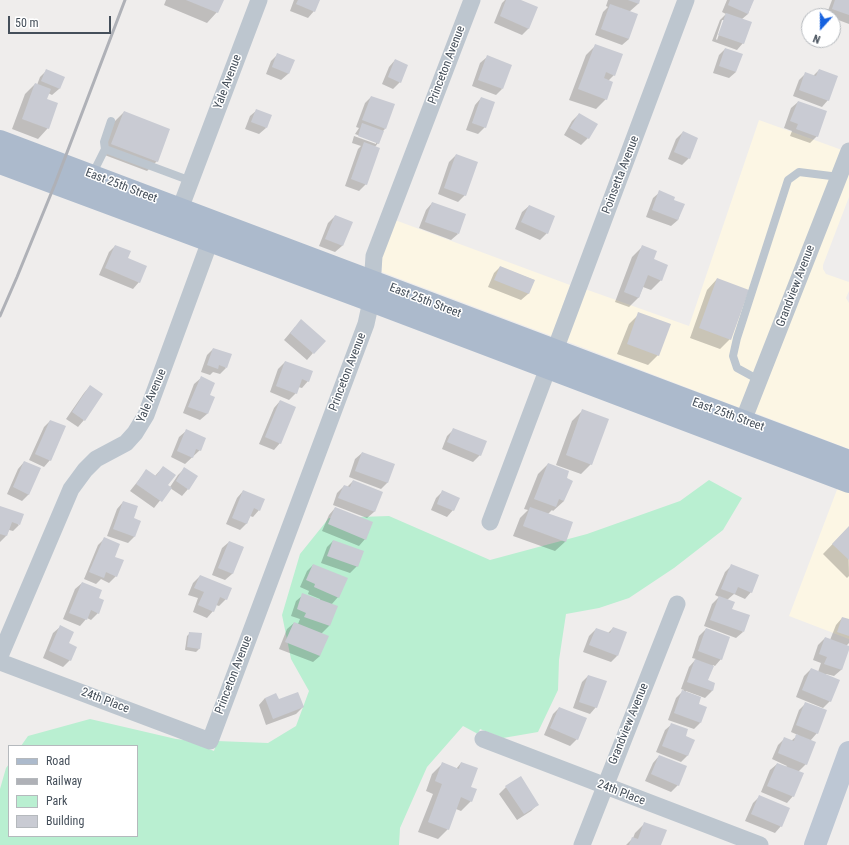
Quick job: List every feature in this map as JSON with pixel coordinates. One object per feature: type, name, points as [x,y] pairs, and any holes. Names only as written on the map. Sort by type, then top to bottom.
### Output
[{"type":"main road","name":"East 25th Street","points":[[0,141],[180,209],[372,291],[551,359],[849,482]]},
{"type":"main road","points":[[0,151],[21,159],[46,158]]},
{"type":"main road","name":"East 25th Street","points":[[0,163],[210,241],[372,291]]},
{"type":"main road","name":"East 25th Street","points":[[551,359],[620,384],[641,383],[849,461]]},
{"type":"main road","points":[[815,845],[844,778],[849,752]]},
{"type":"street","name":"Yale Avenue","points":[[180,209],[259,0]]},
{"type":"street","name":"Princeton Avenue","points":[[210,741],[366,324],[372,291],[374,256],[472,0]]},
{"type":"street","name":"Poinsetta Avenue","points":[[490,522],[686,0]]},
{"type":"street","name":"Grandview Avenue","points":[[743,421],[849,151]]},
{"type":"street","name":"Yale Avenue","points":[[0,656],[71,488],[96,459],[126,443],[135,433],[146,415],[210,241]]},
{"type":"street","name":"Grandview Avenue","points":[[582,845],[677,604]]},
{"type":"street","name":"24th Place","points":[[0,662],[210,741]]},
{"type":"street","name":"24th Place","points":[[483,739],[760,845]]},
{"type":"lane","points":[[92,175],[105,149],[104,142],[111,121]]},
{"type":"lane","points":[[105,149],[191,181]]},
{"type":"lane","points":[[759,380],[737,368],[733,356],[737,338],[788,180],[799,172],[839,177]]},
{"type":"shaded area","points":[[759,120],[842,150],[740,408],[566,341],[585,289],[689,326]]},
{"type":"shaded area","points":[[849,168],[849,197],[823,265],[823,269],[826,274],[849,282],[849,291],[846,298],[849,303],[849,449],[755,413]]},
{"type":"shaded area","points":[[395,220],[570,285],[552,336],[382,272],[381,257]]},
{"type":"shaded area","points":[[838,487],[849,491],[849,639],[789,616]]},
{"type":"green space","points":[[709,480],[742,498],[723,530],[674,568],[629,598],[599,608],[566,614],[559,660],[558,690],[538,732],[503,738],[480,729],[478,734],[463,726],[427,767],[400,828],[399,845],[0,845],[0,789],[8,765],[8,837],[138,837],[138,745],[22,745],[28,736],[90,719],[185,740],[214,751],[217,741],[268,743],[296,726],[309,691],[291,659],[282,615],[300,554],[329,518],[389,516],[490,560],[587,534],[680,501]]},
{"type":"building","points":[[186,0],[224,0],[218,13]]},
{"type":"building","points":[[298,0],[320,0],[315,12],[296,4]]},
{"type":"building","points":[[506,0],[521,0],[538,7],[529,29],[500,16]]},
{"type":"building","points":[[628,0],[640,0],[639,4]]},
{"type":"building","points":[[730,0],[754,0],[748,14],[728,5]]},
{"type":"building","points":[[835,0],[849,0],[849,15],[841,12],[841,8],[832,8]]},
{"type":"building","points":[[610,4],[638,14],[629,39],[601,29]]},
{"type":"building","points":[[726,13],[752,22],[744,44],[718,35]]},
{"type":"building","points":[[595,44],[623,54],[615,76],[606,72],[604,78],[613,82],[607,100],[578,89]]},
{"type":"building","points":[[725,48],[743,54],[736,72],[719,66]]},
{"type":"building","points":[[277,53],[295,60],[289,74],[272,67]]},
{"type":"building","points":[[487,55],[512,65],[503,89],[478,80]]},
{"type":"building","points":[[395,59],[408,65],[401,83],[388,77]]},
{"type":"building","points":[[46,69],[65,77],[60,89],[41,81]]},
{"type":"building","points":[[819,69],[838,76],[829,101],[799,90],[805,72],[816,76]]},
{"type":"building","points":[[35,83],[51,89],[47,99],[58,103],[49,129],[22,119]]},
{"type":"building","points":[[371,96],[395,104],[386,129],[362,120]]},
{"type":"building","points":[[481,97],[495,102],[486,128],[472,123]]},
{"type":"building","points":[[798,101],[827,111],[818,137],[796,129],[798,124],[790,121]]},
{"type":"building","points":[[256,109],[272,115],[267,128],[251,122]]},
{"type":"building","points":[[124,111],[170,129],[158,162],[111,144]]},
{"type":"building","points":[[579,113],[598,124],[589,139],[570,128]]},
{"type":"building","points":[[362,123],[384,131],[379,144],[358,136]]},
{"type":"building","points":[[683,131],[698,138],[690,159],[674,152]]},
{"type":"building","points":[[364,142],[380,148],[367,185],[351,179]]},
{"type":"building","points":[[456,154],[478,162],[466,196],[444,188]]},
{"type":"building","points":[[659,190],[675,197],[674,200],[685,204],[678,220],[652,210]]},
{"type":"building","points":[[432,202],[466,214],[459,234],[425,222]]},
{"type":"building","points":[[529,205],[555,216],[548,234],[521,222]]},
{"type":"building","points":[[335,215],[353,222],[343,246],[325,239]]},
{"type":"building","points":[[115,245],[131,251],[128,258],[147,266],[140,283],[105,268]]},
{"type":"building","points":[[642,245],[657,251],[654,259],[668,265],[662,281],[648,275],[639,298],[624,292]]},
{"type":"building","points":[[500,266],[535,280],[529,294],[494,280]]},
{"type":"building","points":[[717,278],[749,290],[731,340],[699,328]]},
{"type":"building","points":[[638,312],[671,324],[659,356],[627,344]]},
{"type":"building","points":[[301,319],[326,341],[314,354],[290,333]]},
{"type":"building","points":[[213,348],[232,354],[227,368],[219,365],[218,369],[207,365]]},
{"type":"building","points":[[285,361],[313,371],[309,382],[302,379],[297,394],[276,386]]},
{"type":"building","points":[[201,376],[215,383],[210,395],[215,397],[208,414],[188,407]]},
{"type":"building","points":[[90,385],[103,394],[85,421],[72,412]]},
{"type":"building","points":[[280,400],[296,407],[281,444],[265,437]]},
{"type":"building","points":[[582,409],[609,419],[592,465],[566,455]]},
{"type":"building","points":[[50,420],[66,426],[51,461],[35,454]]},
{"type":"building","points":[[453,428],[487,441],[481,456],[447,442]]},
{"type":"building","points":[[186,429],[206,438],[201,451],[196,449],[193,458],[177,451]]},
{"type":"building","points":[[362,452],[395,464],[388,483],[355,471]]},
{"type":"building","points":[[24,461],[41,468],[29,495],[13,487]]},
{"type":"building","points":[[548,463],[569,471],[567,478],[573,481],[564,501],[559,499],[556,507],[534,499]]},
{"type":"building","points":[[163,466],[176,475],[168,485],[172,488],[162,502],[136,484],[146,469],[156,476]]},
{"type":"building","points":[[184,467],[198,476],[189,490],[176,481]]},
{"type":"building","points":[[353,480],[383,492],[375,512],[338,498],[344,485],[350,487]]},
{"type":"building","points":[[243,490],[265,499],[260,511],[254,508],[247,524],[232,518]]},
{"type":"building","points":[[442,490],[460,498],[454,511],[437,504]]},
{"type":"building","points":[[123,501],[138,506],[134,518],[141,521],[135,537],[113,529]]},
{"type":"building","points":[[0,506],[24,514],[20,525],[12,522],[7,536],[0,534]]},
{"type":"building","points":[[335,507],[373,522],[366,540],[328,524]]},
{"type":"building","points":[[530,507],[573,522],[566,542],[523,526]]},
{"type":"building","points":[[849,526],[849,560],[832,544]]},
{"type":"building","points":[[104,537],[120,544],[115,557],[124,560],[117,577],[106,572],[104,578],[89,572]]},
{"type":"building","points":[[333,540],[364,551],[358,567],[327,556]]},
{"type":"building","points":[[229,541],[244,547],[233,574],[218,568]]},
{"type":"building","points":[[313,564],[348,578],[339,598],[314,587],[315,584],[306,580]]},
{"type":"building","points":[[731,564],[759,575],[752,593],[738,587],[735,594],[721,589]]},
{"type":"building","points":[[200,575],[232,588],[227,600],[220,597],[214,612],[198,605],[204,592],[194,588]]},
{"type":"building","points":[[82,582],[102,590],[99,598],[104,600],[99,614],[91,610],[87,620],[69,613]]},
{"type":"building","points":[[302,593],[338,606],[330,626],[304,617],[306,613],[297,609]]},
{"type":"building","points":[[719,596],[735,602],[732,609],[750,615],[744,632],[710,620]]},
{"type":"building","points":[[842,617],[849,619],[849,636],[837,632]]},
{"type":"building","points":[[294,622],[329,636],[320,656],[285,642]]},
{"type":"building","points":[[60,625],[74,632],[69,643],[77,647],[71,661],[49,651]]},
{"type":"building","points":[[613,627],[627,632],[618,656],[589,645],[596,628],[610,633]]},
{"type":"building","points":[[706,628],[730,637],[722,660],[698,651]]},
{"type":"building","points":[[189,632],[202,633],[200,649],[187,647]]},
{"type":"building","points":[[825,637],[849,646],[842,670],[824,664],[827,657],[819,654]]},
{"type":"building","points":[[695,659],[714,666],[708,680],[715,683],[713,691],[687,682]]},
{"type":"building","points":[[811,668],[840,680],[831,702],[802,690]]},
{"type":"building","points":[[588,675],[607,681],[597,708],[579,702]]},
{"type":"building","points":[[682,690],[701,697],[699,704],[707,707],[701,723],[674,713]]},
{"type":"building","points":[[298,692],[304,707],[273,719],[265,698],[276,693],[279,699]]},
{"type":"building","points":[[805,702],[827,710],[818,734],[796,725]]},
{"type":"building","points":[[559,707],[587,718],[578,740],[550,728]]},
{"type":"building","points":[[671,723],[688,729],[686,736],[695,740],[688,756],[662,746]]},
{"type":"building","points":[[796,734],[816,742],[807,765],[778,753],[784,737],[794,741]]},
{"type":"building","points":[[659,755],[687,766],[679,786],[651,774]]},
{"type":"building","points":[[442,762],[459,769],[461,762],[478,768],[471,787],[477,789],[472,802],[461,797],[449,830],[428,822],[442,784],[435,781]]},
{"type":"building","points":[[777,763],[804,773],[794,797],[767,786]]},
{"type":"building","points":[[521,776],[539,805],[524,814],[505,786]]},
{"type":"building","points":[[759,795],[790,808],[782,827],[751,814]]},
{"type":"building","points":[[644,822],[667,830],[661,845],[629,845],[632,837],[638,839]]},
{"type":"railway","points":[[0,316],[55,184],[125,0]]}]
